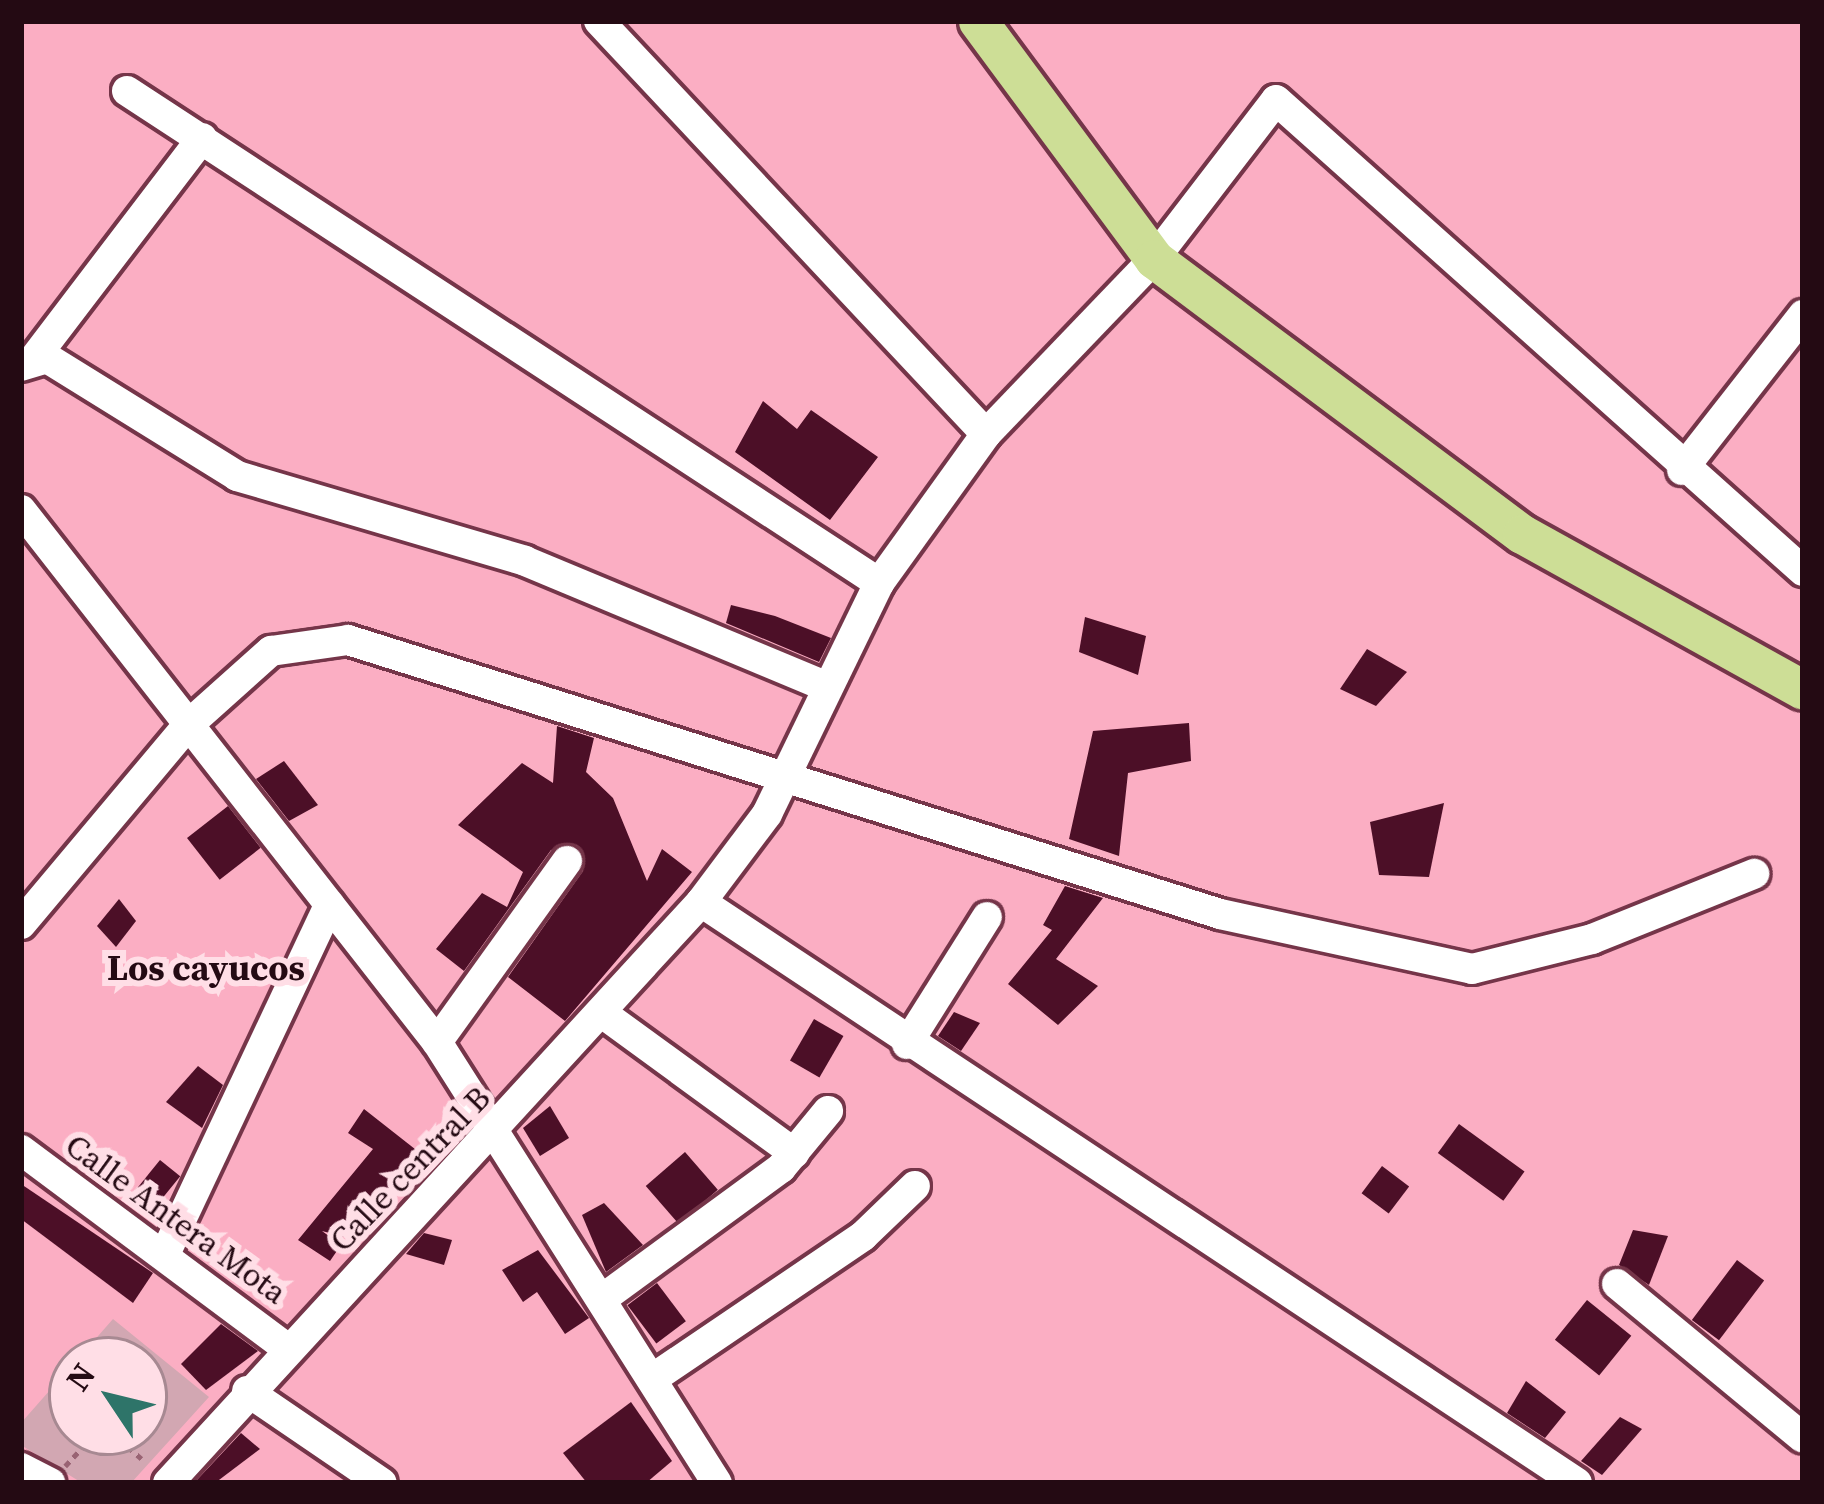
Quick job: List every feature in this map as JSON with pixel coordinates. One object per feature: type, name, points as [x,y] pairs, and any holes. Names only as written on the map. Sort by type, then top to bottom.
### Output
[{"type":"main road","points":[[978,21],[1154,259],[1522,534],[1803,690]]},
{"type":"street","points":[[599,21],[986,434]]},
{"type":"street","points":[[127,91],[879,583]]},
{"type":"street","name":"Calle central B","points":[[168,1483],[247,1391],[701,902],[767,814],[782,770],[879,583],[986,434],[1154,259],[1276,100],[1682,470]]},
{"type":"street","points":[[202,138],[28,361],[237,476],[525,561],[826,686]]},
{"type":"street","points":[[1798,558],[1682,470],[1803,315]]},
{"type":"street","points":[[21,510],[437,1042],[717,1483]]},
{"type":"street","points":[[21,924],[187,726],[271,651],[348,640],[782,770],[1220,914],[1472,968],[1592,939],[1754,874]]},
{"type":"street","points":[[437,1042],[568,861]]},
{"type":"street","points":[[701,902],[908,1044],[1577,1483]]},
{"type":"street","points":[[164,1254],[328,905]]},
{"type":"street","points":[[908,1044],[987,917]]},
{"type":"street","points":[[602,1013],[794,1153]]},
{"type":"street","points":[[602,1299],[794,1153],[828,1112]]},
{"type":"street","name":"Calle Antera Mota","points":[[21,1150],[287,1348]]},
{"type":"street","points":[[652,1379],[863,1236],[915,1186]]},
{"type":"street","points":[[1617,1285],[1803,1438]]},
{"type":"street","points":[[247,1391],[382,1483]]},
{"type":"street","points":[[21,1468],[56,1476]]},
{"type":"path","points":[[139,1456],[142,1459]]},
{"type":"shaded area","points":[[113,1319],[134,1336],[98,1336]]},
{"type":"shaded area","points":[[168,1364],[209,1397],[168,1442]]},
{"type":"shaded area","points":[[48,1392],[48,1456],[155,1456],[131,1483],[82,1483],[21,1445],[21,1423]]},
{"type":"building","points":[[763,401],[797,429],[811,410],[878,457],[830,520],[735,452]]},
{"type":"building","points":[[731,605],[831,638],[819,662],[726,623]]},
{"type":"building","points":[[1085,617],[1146,636],[1138,675],[1079,652]]},
{"type":"building","points":[[1367,649],[1407,672],[1376,706],[1340,689]]},
{"type":"building","points":[[1189,723],[1191,761],[1128,773],[1119,856],[1069,839],[1093,731]]},
{"type":"building","points":[[557,726],[594,738],[586,772],[613,798],[647,881],[662,849],[692,872],[565,1021],[508,977],[583,871],[577,845],[551,850],[464,971],[436,949],[482,893],[507,907],[523,872],[458,825],[522,763],[553,783]]},
{"type":"building","points":[[284,761],[318,805],[289,821],[256,779]]},
{"type":"building","points":[[1444,803],[1429,877],[1379,875],[1370,822]]},
{"type":"building","points":[[228,806],[261,848],[220,880],[187,838]]},
{"type":"building","points":[[1065,886],[1103,898],[1056,959],[1098,986],[1058,1025],[1008,984],[1052,930],[1043,925]]},
{"type":"building","points":[[119,899],[136,921],[116,947],[97,926]]},
{"type":"building","points":[[954,1012],[980,1023],[961,1051],[938,1036]]},
{"type":"building","points":[[814,1019],[843,1036],[819,1078],[790,1061]]},
{"type":"building","points":[[198,1066],[223,1085],[202,1128],[166,1102]]},
{"type":"building","points":[[550,1106],[569,1138],[540,1156],[523,1128]]},
{"type":"building","points":[[364,1109],[420,1153],[345,1237],[322,1231],[341,1245],[330,1261],[298,1240],[373,1149],[348,1133]]},
{"type":"building","points":[[1459,1124],[1525,1172],[1503,1201],[1438,1153]]},
{"type":"building","points":[[685,1152],[718,1190],[679,1224],[646,1186]]},
{"type":"building","points":[[160,1160],[180,1176],[157,1205],[137,1189]]},
{"type":"building","points":[[1382,1166],[1409,1186],[1389,1214],[1362,1193]]},
{"type":"building","points":[[21,1184],[153,1273],[133,1303],[21,1219]]},
{"type":"building","points":[[604,1203],[643,1245],[606,1272],[582,1215]]},
{"type":"building","points":[[1633,1230],[1668,1236],[1649,1285],[1619,1265]]},
{"type":"building","points":[[424,1233],[452,1240],[444,1265],[406,1254]]},
{"type":"building","points":[[538,1250],[589,1318],[565,1334],[537,1292],[523,1302],[502,1270]]},
{"type":"building","points":[[1737,1260],[1764,1280],[1719,1340],[1692,1320]]},
{"type":"building","points":[[657,1283],[686,1321],[656,1344],[627,1305]]},
{"type":"building","points":[[1587,1300],[1631,1336],[1599,1376],[1555,1340]]},
{"type":"building","points":[[221,1324],[258,1351],[206,1390],[181,1364]]},
{"type":"building","points":[[1526,1381],[1566,1412],[1545,1438],[1507,1413]]},
{"type":"building","points":[[631,1402],[672,1461],[646,1483],[587,1483],[563,1453]]},
{"type":"building","points":[[1620,1417],[1642,1429],[1602,1475],[1581,1461]]},
{"type":"building","points":[[241,1433],[260,1449],[215,1483],[194,1483]]},
{"type":"district","name":"Los cayucos","points":[[206,968]]}]
